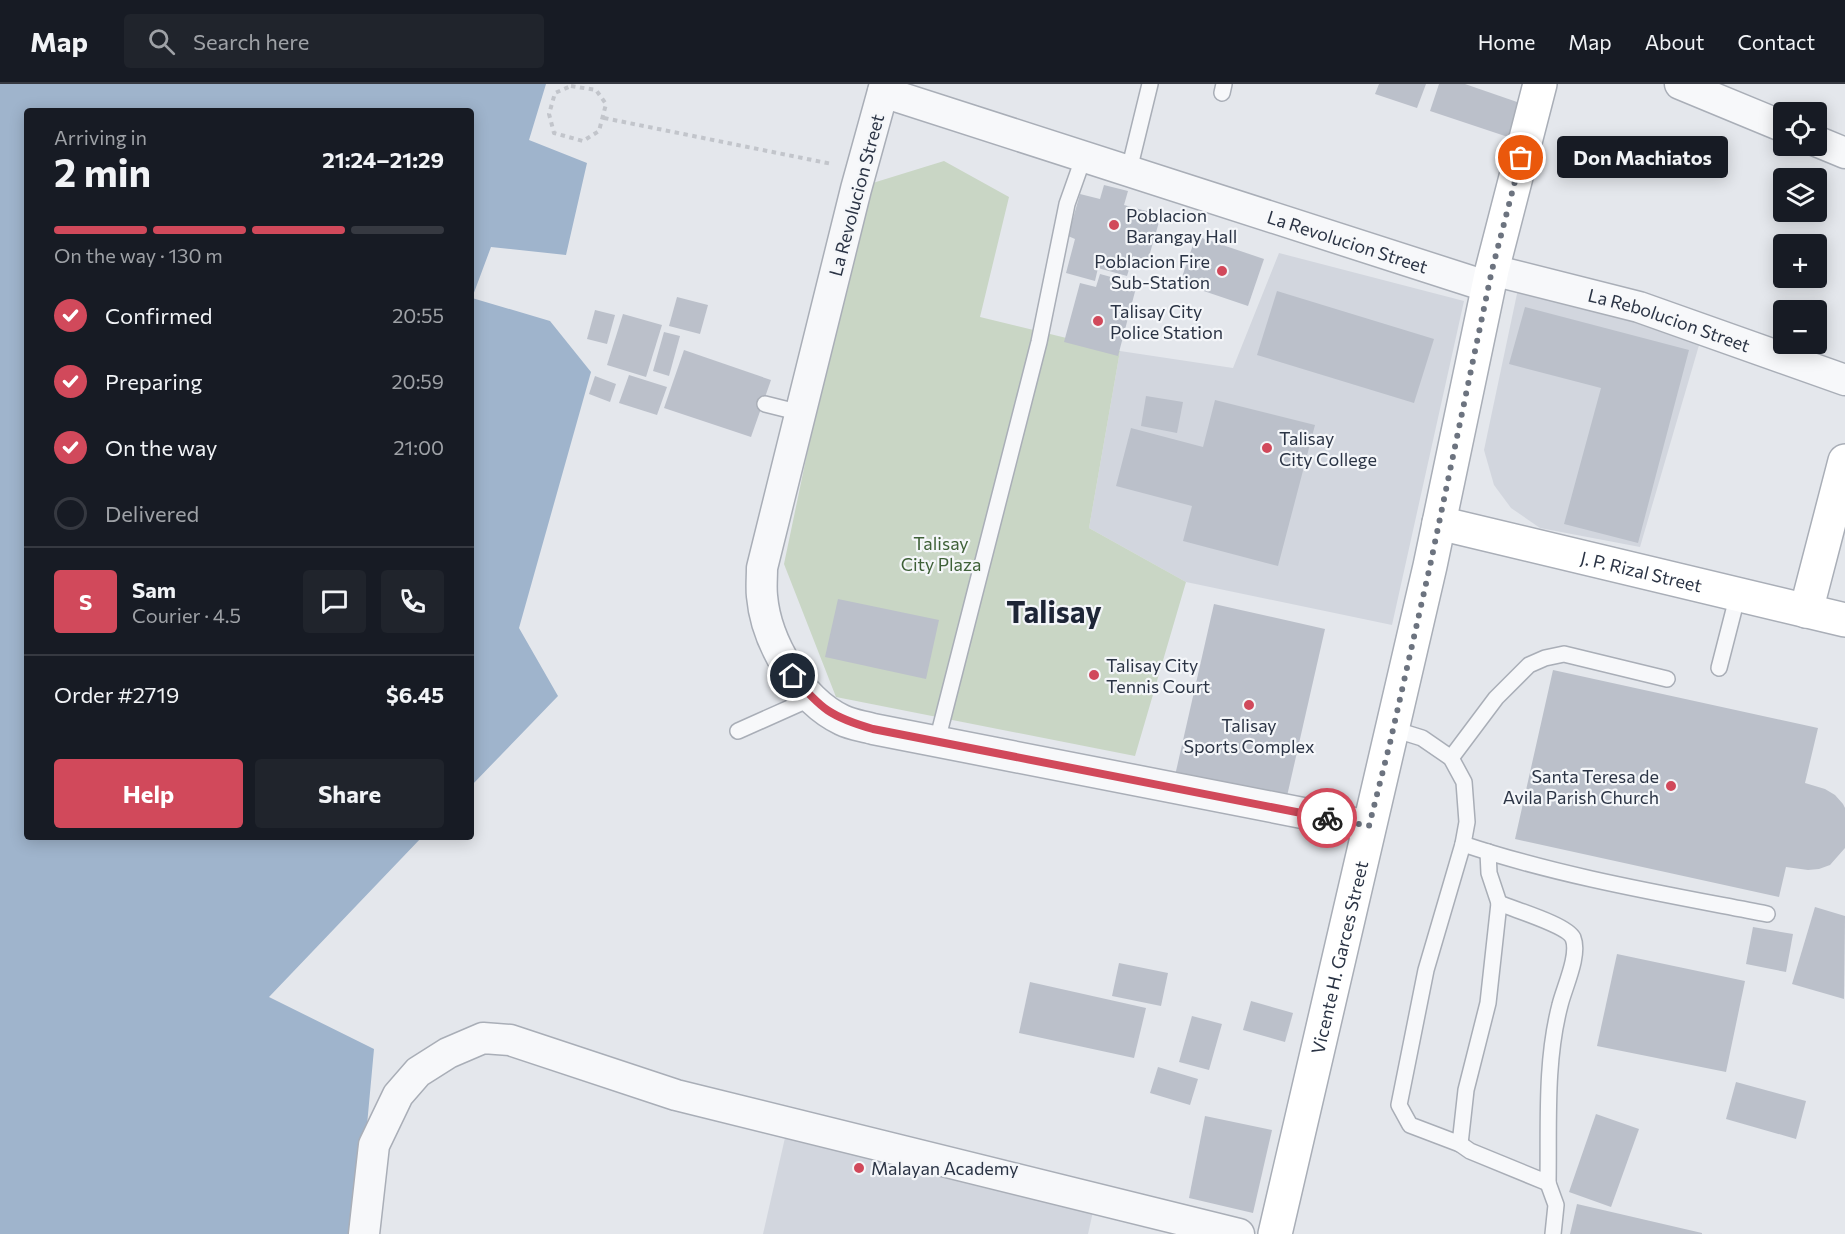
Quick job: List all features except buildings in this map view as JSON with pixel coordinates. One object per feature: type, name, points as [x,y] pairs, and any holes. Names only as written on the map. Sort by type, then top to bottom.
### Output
[{"type":"street","name":"Vicente H. Garces Street","points":[[1281,1233],[1491,278],[1540,84]]},
{"type":"street","points":[[1680,84],[1773,122]]},
{"type":"street","name":"La Revolucion Street","points":[[1369,826],[873,729],[843,720],[816,703],[788,670],[772,636],[762,598],[762,568],[856,189],[884,88],[1084,156],[1491,278]]},
{"type":"street","points":[[1827,146],[1845,153]]},
{"type":"street","name":"La Rebolucion Street","points":[[1491,278],[1639,307],[1845,380]]},
{"type":"street","points":[[1806,611],[1845,461]]},
{"type":"street","name":"J. P. Rizal Street","points":[[1439,522],[1845,620]]},
{"type":"street","points":[[364,1234],[374,1145],[398,1095],[418,1072],[448,1053],[483,1038],[510,1040],[676,1095],[1239,1234]]},
{"type":"lane","points":[[1129,170],[1150,84]]},
{"type":"lane","points":[[937,741],[1039,342],[1067,204],[1084,156]]},
{"type":"lane","points":[[765,404],[801,412]]},
{"type":"lane","points":[[1719,668],[1738,594]]},
{"type":"lane","points":[[1451,758],[1496,698],[1528,665],[1545,658],[1564,654],[1667,680]]},
{"type":"lane","points":[[738,731],[812,698]]},
{"type":"lane","points":[[1393,729],[1422,738],[1451,758],[1464,782],[1467,822],[1463,844],[1426,970],[1399,1105],[1410,1125],[1460,1144],[1470,1151],[1548,1183]]},
{"type":"lane","points":[[1463,844],[1592,881],[1767,914]]},
{"type":"lane","points":[[1460,1144],[1466,1090],[1488,1002],[1499,903],[1489,873],[1488,852]]},
{"type":"lane","points":[[1499,903],[1567,930],[1575,945],[1571,968],[1559,1006],[1551,1061],[1548,1183],[1556,1205],[1553,1234]]},
{"type":"path","points":[[571,86],[596,90],[606,104],[604,118],[599,131],[583,141],[554,133],[549,114],[555,93],[571,86]]},
{"type":"path","points":[[604,118],[863,170]]},
{"type":"shaded area","name":"Talisay City College","points":[[1279,253],[1464,301],[1392,625],[1186,582],[1089,528],[1120,351],[1233,368]]},
{"type":"shaded area","points":[[1518,289],[1702,335],[1640,547],[1540,528],[1511,508],[1494,485],[1484,450]]},
{"type":"shaded area","name":"Malayan Academy","points":[[787,1129],[1094,1207],[1088,1234],[763,1234]]},
{"type":"green space","name":"Talisay City Plaza","points":[[944,161],[1009,197],[980,317],[1120,351],[1089,528],[1186,582],[1135,756],[836,697],[784,564],[863,186]]},
{"type":"water","points":[[0,84],[546,84],[529,140],[587,163],[566,255],[491,247],[474,293],[474,108],[24,108],[24,840],[419,840],[269,997],[374,1049],[357,1234],[0,1234]]},
{"type":"water","points":[[474,299],[550,321],[591,372],[519,628],[558,696],[474,783]]},
{"type":"way so far","points":[[1327,818],[1369,826],[1430,566],[1492,270],[1521,158]]},
{"type":"place","name":"Don Machiatos","points":[[1521,158]]},
{"type":"place","name":"Poblacion Barangay Hall","points":[[1114,225]]},
{"type":"place","name":"Poblacion Fire Sub-Station","points":[[1222,271]]},
{"type":"place","name":"Talisay City Police Station","points":[[1098,321]]},
{"type":"place","name":"Talisay City College","points":[[1267,448]]},
{"type":"place","name":"Talisay City Tennis Court","points":[[1094,675]]},
{"type":"place","name":"Talisay Sports Complex","points":[[1249,705]]},
{"type":"place","name":"Santa Teresa de Avila Parish Church","points":[[1671,786]]},
{"type":"place","name":"Malayan Academy","points":[[859,1168]]},
{"type":"district","name":"Talisay","points":[[1054,610]]},
{"type":"route","points":[[793,676],[816,703],[843,720],[873,729],[1327,818]]}]
